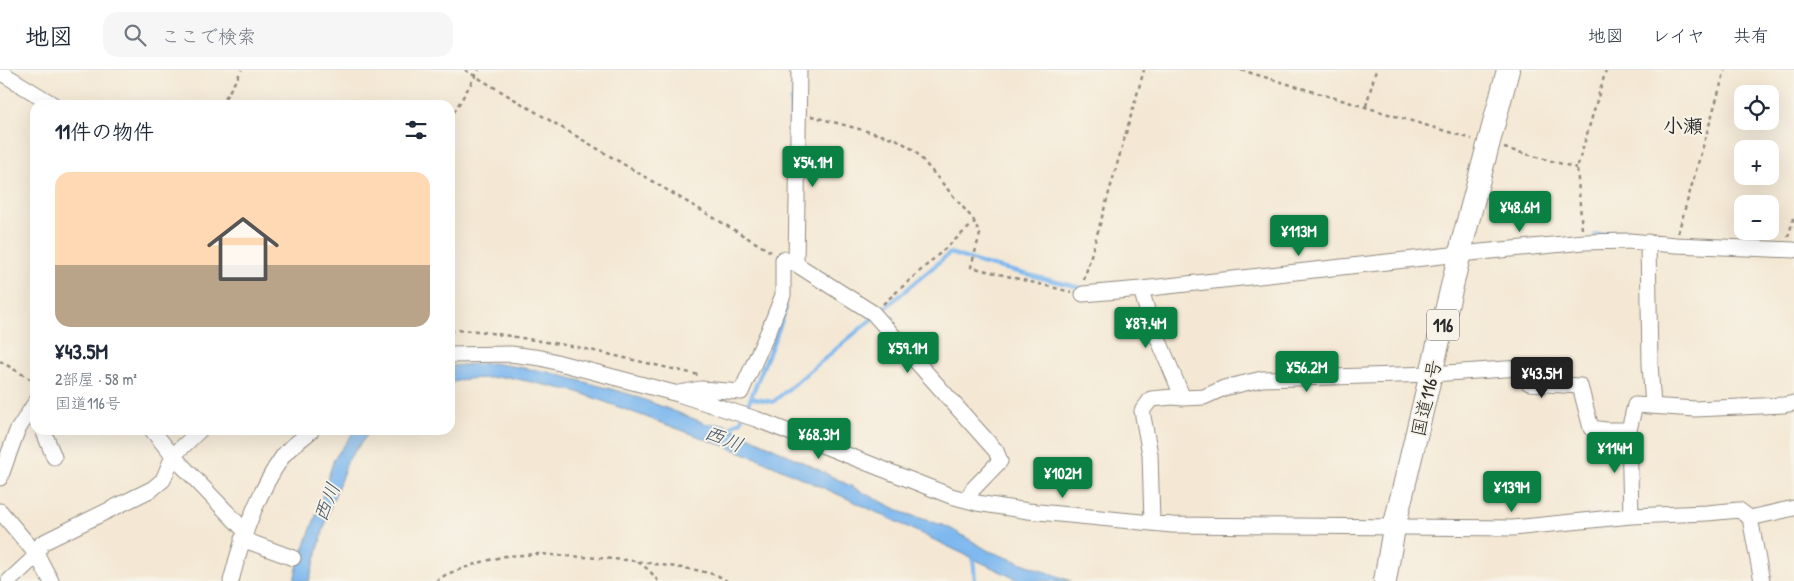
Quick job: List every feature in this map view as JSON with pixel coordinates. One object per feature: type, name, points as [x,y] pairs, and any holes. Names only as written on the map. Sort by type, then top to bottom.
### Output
[{"type":"highway","name":"国道116号","points":[[1385,581],[1394,528],[1460,254],[1508,70]]},
{"type":"street","points":[[678,394],[701,389],[741,392],[783,295],[790,262],[798,245],[799,70]]},
{"type":"street","points":[[0,72],[46,100]]},
{"type":"street","points":[[1083,294],[1584,242],[1629,241],[1791,250]]},
{"type":"street","points":[[1648,242],[1650,364],[1654,406]]},
{"type":"street","points":[[790,262],[873,313],[996,451],[1000,461],[973,489],[967,500]]},
{"type":"street","points":[[1141,289],[1148,317],[1183,398]]},
{"type":"street","points":[[455,355],[511,354],[541,358],[678,394],[756,419],[942,493],[977,503],[1028,511],[1172,525],[1513,528],[1631,516],[1739,510],[1750,518],[1762,581]]},
{"type":"street","points":[[1152,522],[1150,454],[1142,411],[1151,399],[1204,397],[1224,388],[1262,379],[1432,374],[1520,368],[1529,382],[1580,386],[1591,428],[1629,430]]},
{"type":"street","points":[[1631,516],[1629,430],[1634,405],[1695,409],[1794,403]]},
{"type":"street","points":[[0,478],[17,431],[30,412]]},
{"type":"street","points":[[45,435],[54,457]]},
{"type":"street","points":[[156,435],[244,535],[293,558]]},
{"type":"street","points":[[9,581],[37,555],[42,543],[152,490],[163,480],[173,456],[195,435]]},
{"type":"street","points":[[231,581],[244,535],[263,491],[284,454],[306,435]]},
{"type":"street","points":[[1750,518],[1794,508]]},
{"type":"street","points":[[0,511],[37,555],[51,581]]},
{"type":"path","points":[[224,100],[242,70]]},
{"type":"path","points":[[465,70],[790,262]]},
{"type":"path","points":[[455,111],[479,70]]},
{"type":"path","points":[[798,110],[811,116],[896,139],[914,150],[945,184],[975,222],[980,234],[971,266],[1068,292],[1083,294],[1083,281],[1144,70]]},
{"type":"path","points":[[1241,70],[1577,168]]},
{"type":"path","points":[[1366,106],[1376,70]]},
{"type":"path","points":[[1584,242],[1577,168],[1606,70]]},
{"type":"path","points":[[1676,245],[1725,70]]},
{"type":"path","points":[[1791,250],[1788,238],[1794,217]]},
{"type":"path","points":[[873,313],[975,222]]},
{"type":"path","points":[[455,330],[478,331],[577,348],[707,378]]},
{"type":"path","points":[[0,362],[30,379]]},
{"type":"path","points":[[436,581],[447,574],[478,563],[505,556],[538,554],[637,562],[696,570],[717,575],[727,581]]},
{"type":"path","points":[[637,562],[650,570],[658,581]]},
{"type":"water","name":"西川","points":[[493,363],[548,372],[629,394],[707,424],[723,424],[904,513],[948,527],[989,551],[1071,581],[1020,581],[855,502],[757,458],[578,392],[508,377],[465,379],[455,382],[455,366]]},
{"type":"water","name":"西川","points":[[351,435],[367,435],[348,460],[329,511],[309,581],[294,581],[298,564],[334,459]]},
{"type":"waterway","points":[[791,100],[791,135]]},
{"type":"waterway","points":[[1595,235],[1626,231],[1657,236]]},
{"type":"waterway","points":[[879,313],[950,253],[981,263],[1082,288]]},
{"type":"waterway","points":[[745,412],[786,307]]},
{"type":"waterway","points":[[752,398],[773,402],[873,318]]},
{"type":"waterway","name":"西川","points":[[726,430],[741,421],[742,418]]},
{"type":"waterway","points":[[973,556],[975,581]]},
{"type":"district","name":"小瀬","points":[[1683,125]]}]
